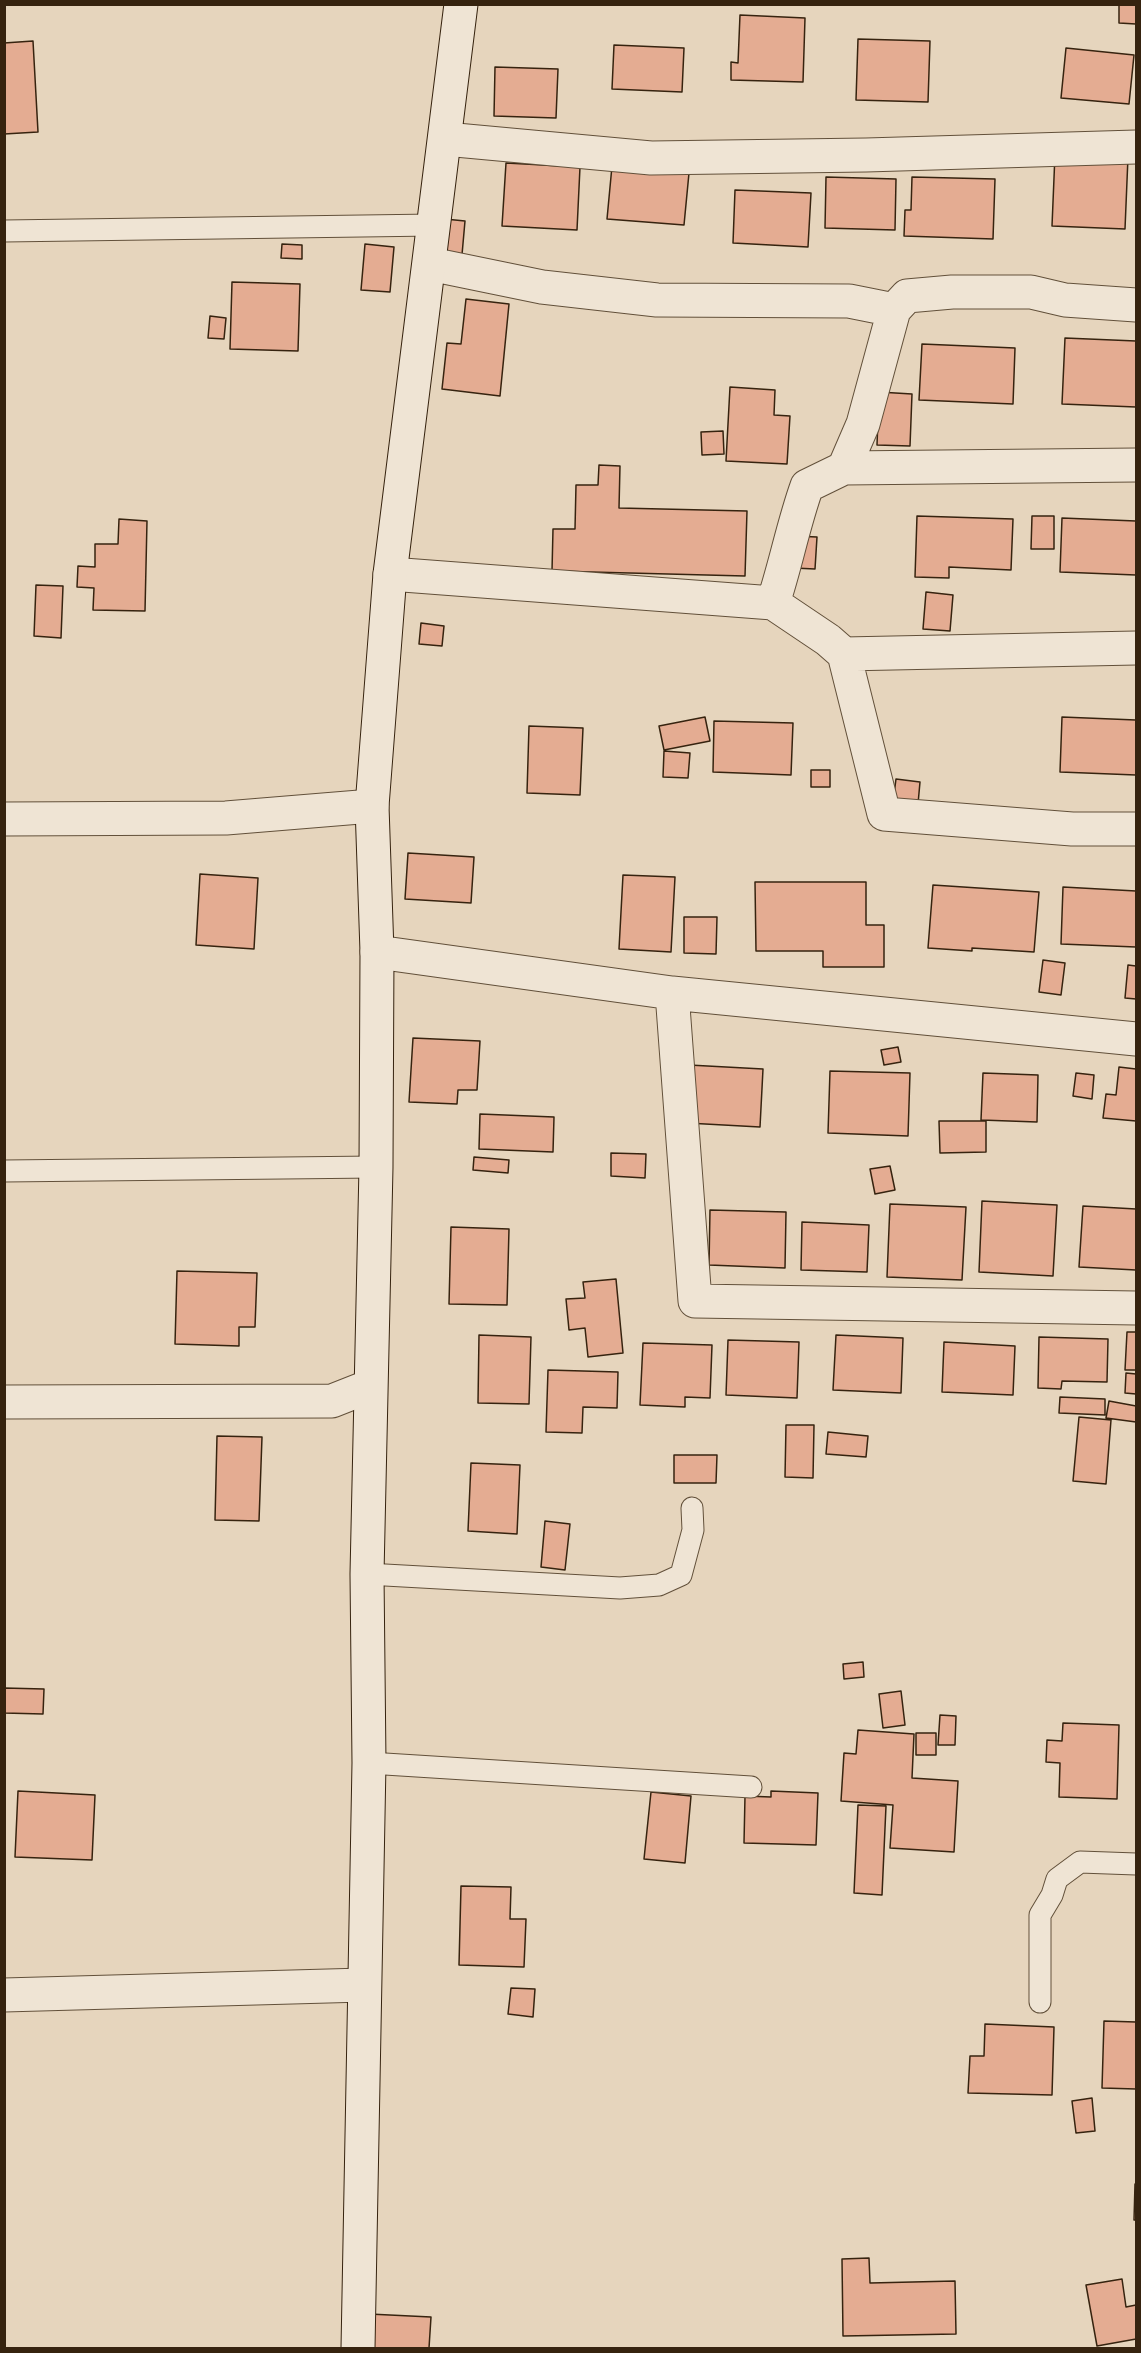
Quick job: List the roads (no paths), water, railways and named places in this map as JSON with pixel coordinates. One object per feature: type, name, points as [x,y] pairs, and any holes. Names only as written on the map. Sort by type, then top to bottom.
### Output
[{"type":"street","points":[[358,2349],[369,1763],[367,1574],[376,1167],[376,952],[372,806],[390,574],[461,4]]},
{"type":"street","points":[[445,139],[651,158],[866,155],[1137,147]]},
{"type":"street","points":[[430,264],[542,287],[657,300],[849,301],[894,310]]},
{"type":"street","points":[[844,468],[862,424],[894,310],[907,296],[952,292],[1032,292],[1065,300],[1137,305]]},
{"type":"street","points":[[773,603],[784,569],[795,519],[807,486],[844,468],[1137,465]]},
{"type":"street","points":[[390,574],[773,603],[828,640],[844,654],[884,814],[1072,829],[1137,830]]},
{"type":"street","points":[[844,654],[1137,648]]},
{"type":"street","points":[[4,819],[226,818],[372,806]]},
{"type":"street","points":[[376,952],[672,993],[1137,1039]]},
{"type":"street","points":[[672,993],[695,1300],[1137,1308]]},
{"type":"street","points":[[4,1402],[332,1401],[370,1386]]},
{"type":"street","points":[[4,1995],[364,1984]]},
{"type":"lane","points":[[4,231],[434,225]]},
{"type":"lane","points":[[4,1171],[376,1167]]},
{"type":"lane","points":[[367,1574],[620,1588],[659,1585],[681,1575],[693,1530],[692,1508]]},
{"type":"lane","points":[[369,1763],[751,1787]]},
{"type":"lane","points":[[1040,2002],[1040,1915],[1052,1895],[1057,1879],[1080,1862],[1137,1864]]}]
